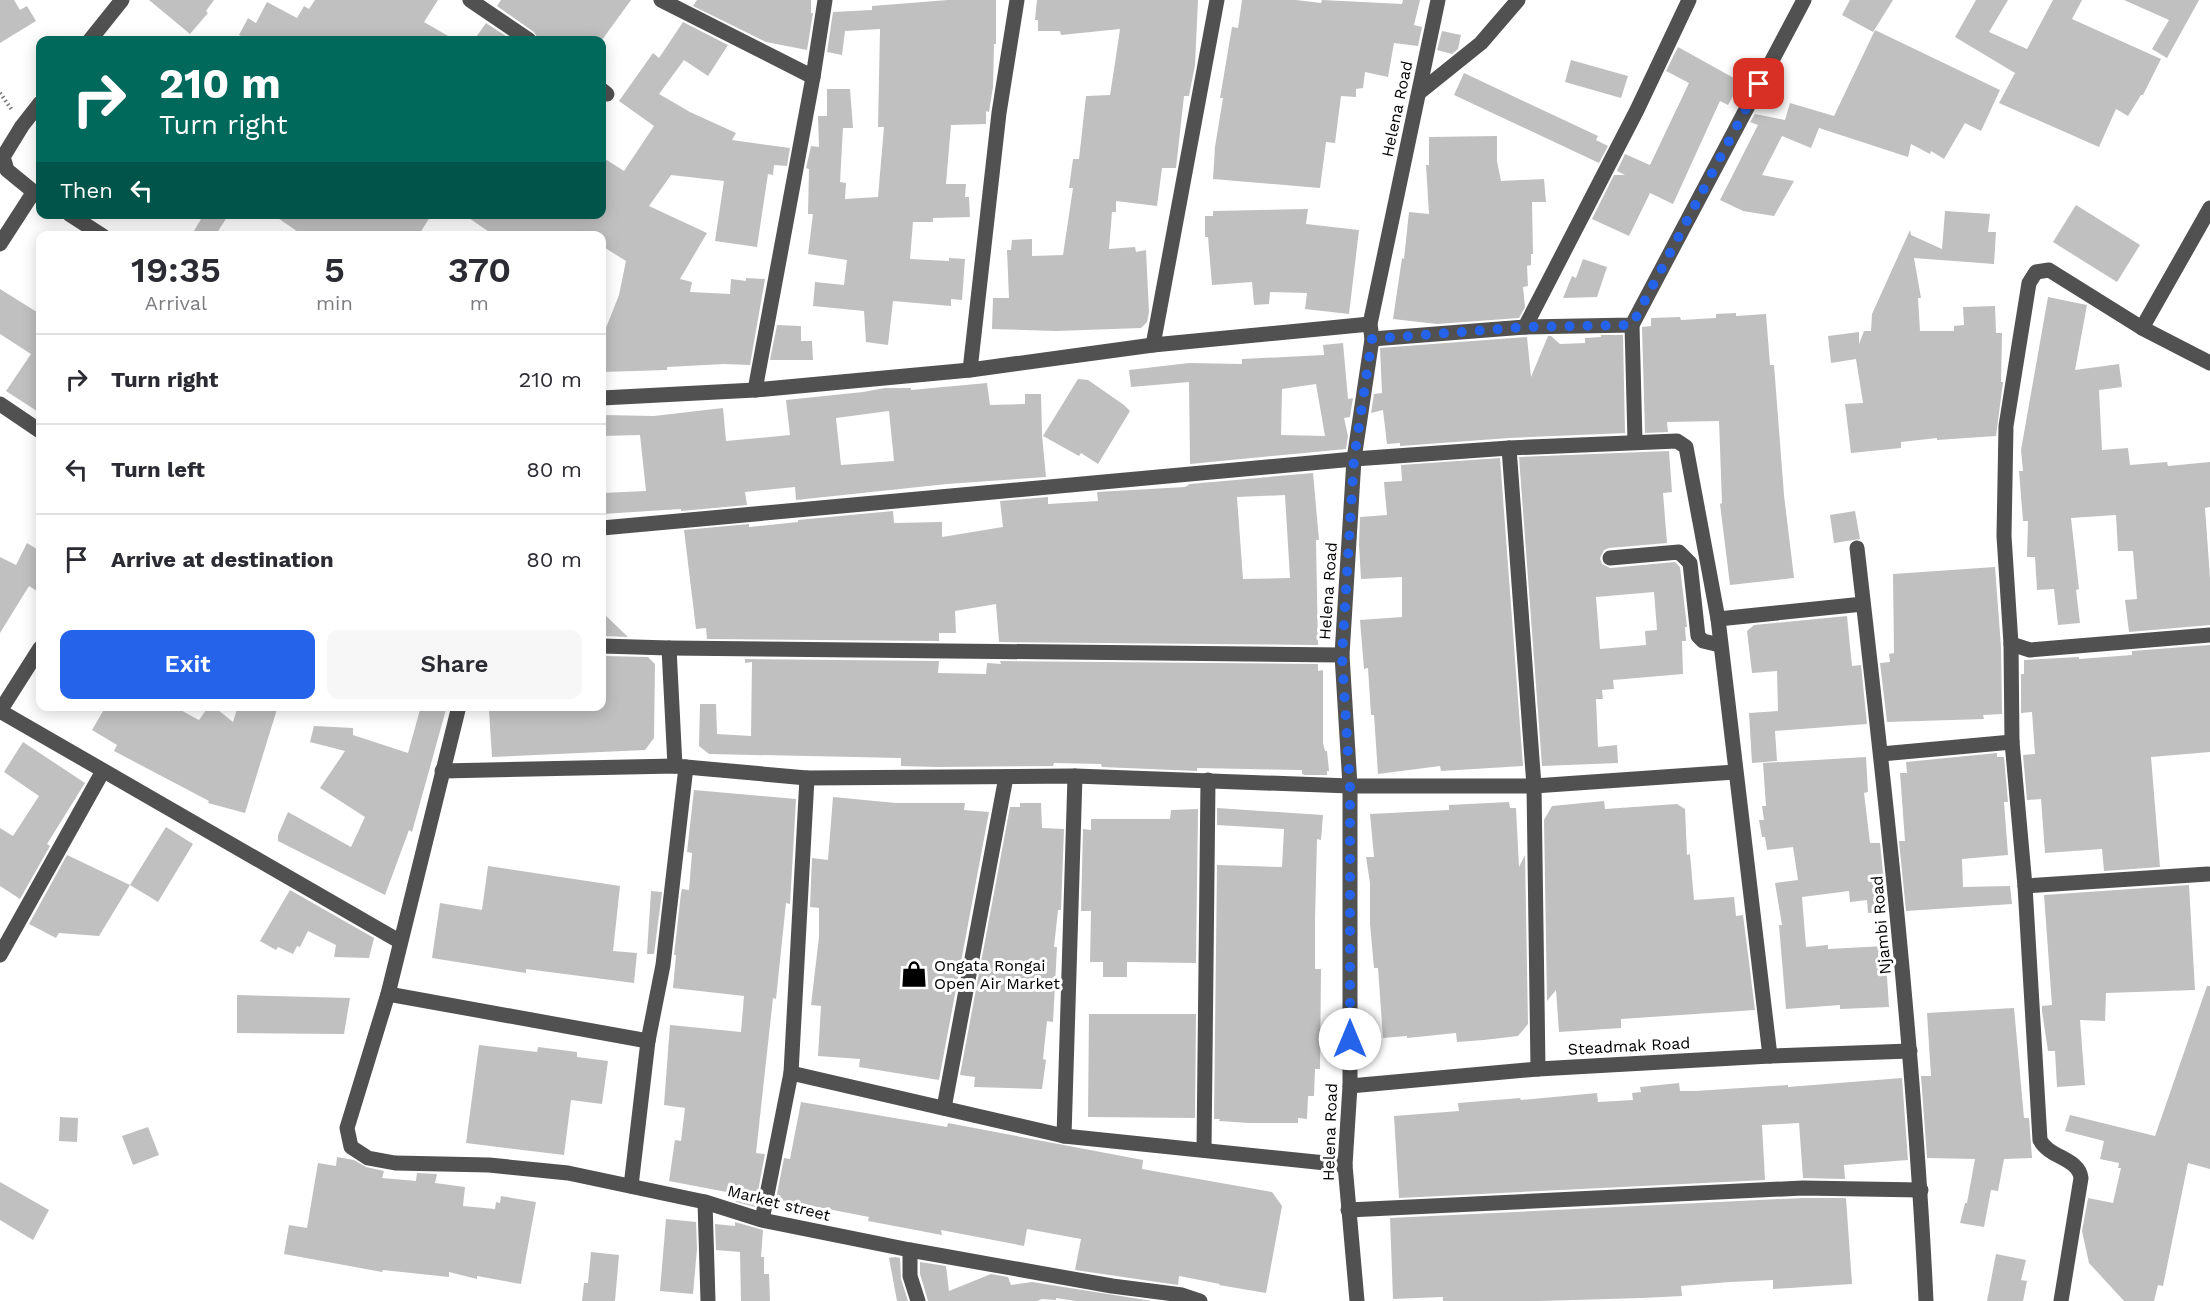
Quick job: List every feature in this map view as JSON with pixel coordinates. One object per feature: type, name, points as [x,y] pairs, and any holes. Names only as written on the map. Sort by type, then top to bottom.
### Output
[{"type":"street","points":[[93,36],[122,0]]},
{"type":"street","points":[[470,0],[523,36]]},
{"type":"street","points":[[661,0],[813,77]]},
{"type":"street","points":[[754,390],[813,77],[825,0]]},
{"type":"street","points":[[970,370],[999,113],[1017,0]]},
{"type":"street","points":[[1153,345],[1216,0]]},
{"type":"street","name":"Helena Road","points":[[1357,1301],[1345,1165],[1350,1086],[1350,786],[1342,656],[1354,459],[1371,332],[1438,0]]},
{"type":"street","points":[[1420,92],[1481,43],[1518,0]]},
{"type":"street","points":[[1525,327],[1637,110],[1689,0]]},
{"type":"street","points":[[1635,441],[1632,325],[1804,0]]},
{"type":"street","points":[[36,108],[17,133],[3,158],[7,170],[36,194]]},
{"type":"street","points":[[0,244],[36,196]]},
{"type":"street","points":[[2142,328],[2210,208]]},
{"type":"street","points":[[77,219],[95,231]]},
{"type":"street","points":[[2061,1301],[2081,1178],[2080,1171],[2075,1166],[2050,1153],[2040,1140],[2025,886],[2012,742],[2011,644],[2004,536],[2006,426],[2030,283],[2036,273],[2049,270],[2142,328],[2210,363]]},
{"type":"street","points":[[606,398],[754,390],[970,370],[1153,345],[1371,332],[1632,325]]},
{"type":"street","points":[[0,404],[36,428]]},
{"type":"street","points":[[606,528],[1354,459],[1509,448],[1677,441],[1686,447],[1718,619],[1770,1056]]},
{"type":"street","points":[[1509,448],[1534,786],[1538,1069]]},
{"type":"street","name":"Njambi Road","points":[[1857,548],[1894,867],[1921,1190],[1926,1301]]},
{"type":"street","points":[[1610,558],[1679,552],[1690,562],[1698,636],[1703,641],[1720,645]]},
{"type":"street","points":[[1718,619],[1863,604]]},
{"type":"street","points":[[2011,644],[2030,650],[2210,635]]},
{"type":"street","points":[[606,646],[1342,656]]},
{"type":"street","points":[[631,1186],[648,1041],[663,965],[681,767],[669,648]]},
{"type":"street","points":[[36,654],[0,711],[399,941]]},
{"type":"street","points":[[458,711],[399,941],[388,994],[648,1041]]},
{"type":"street","points":[[1881,754],[2012,742]]},
{"type":"street","points":[[442,771],[681,767],[807,778],[1075,776],[1350,786],[1534,786],[1735,772]]},
{"type":"street","points":[[0,955],[103,771]]},
{"type":"street","points":[[1064,1136],[1075,776]]},
{"type":"street","points":[[944,1108],[1006,777]]},
{"type":"street","points":[[762,1220],[791,1073],[807,778]]},
{"type":"street","points":[[1204,1150],[1208,780]]},
{"type":"street","points":[[2025,886],[2208,874]]},
{"type":"street","name":"Market street","points":[[388,994],[346,1128],[351,1147],[368,1158],[395,1163],[489,1166],[568,1173],[705,1202],[762,1220],[910,1250],[1112,1286],[1182,1295],[1200,1301]]},
{"type":"street","name":"Steadmak Road","points":[[1350,1086],[1538,1069],[1910,1051]]},
{"type":"street","points":[[791,1073],[1064,1136],[1345,1165]]},
{"type":"street","points":[[1348,1210],[1803,1188],[1921,1190]]},
{"type":"street","points":[[705,1202],[708,1301]]},
{"type":"street","points":[[910,1250],[910,1276],[918,1301]]},
{"type":"building","points":[[0,0],[14,0],[20,10],[27,6],[36,21],[0,43]]},
{"type":"building","points":[[149,0],[214,0],[206,11],[208,13],[190,34]]},
{"type":"building","points":[[315,0],[438,0],[424,22],[448,36],[239,35],[248,18],[256,23],[267,2],[297,18],[304,6],[309,9]]},
{"type":"building","points":[[501,0],[631,0],[605,36],[536,36],[497,6]]},
{"type":"building","points":[[697,0],[811,0],[811,13],[813,13],[807,50],[766,42],[693,6]]},
{"type":"building","points":[[948,0],[996,0],[993,87],[989,112],[986,111],[986,124],[951,125],[946,184],[966,184],[965,197],[969,197],[970,217],[933,218],[933,222],[913,222],[910,259],[949,261],[949,258],[965,259],[962,300],[951,299],[951,306],[893,301],[888,345],[866,342],[864,311],[813,306],[815,282],[844,285],[847,260],[808,254],[813,214],[808,214],[809,169],[806,168],[811,146],[819,147],[818,116],[827,116],[827,89],[850,89],[853,128],[843,128],[840,182],[846,183],[845,199],[878,197],[884,127],[878,127],[880,29],[845,31],[842,55],[827,52],[833,12],[872,10],[872,6]]},
{"type":"building","points":[[1037,0],[1198,0],[1195,65],[1189,96],[1184,96],[1176,168],[1162,168],[1157,206],[1116,201],[1116,212],[1112,212],[1109,249],[1135,247],[1136,252],[1146,250],[1149,312],[1147,322],[1141,328],[1056,331],[992,329],[993,298],[1009,298],[1007,250],[1011,250],[1012,240],[1032,239],[1032,256],[1063,255],[1073,188],[1069,188],[1073,159],[1079,159],[1086,96],[1110,95],[1120,29],[1061,35],[1060,31],[1038,31],[1038,20],[1035,20]]},
{"type":"building","points":[[1242,0],[1296,0],[1321,3],[1322,0],[1402,4],[1403,0],[1420,0],[1414,25],[1422,27],[1418,46],[1394,43],[1388,77],[1365,72],[1363,88],[1356,89],[1356,97],[1341,96],[1335,143],[1326,142],[1320,188],[1213,179],[1215,147],[1223,98],[1220,98],[1232,27],[1238,28]]},
{"type":"building","points":[[1850,0],[1893,0],[1873,32],[1842,15]]},
{"type":"building","points":[[1976,0],[2008,0],[1989,32],[2027,49],[2053,0],[2082,0],[2072,19],[2161,59],[2143,95],[2128,116],[2116,109],[2099,147],[1999,103],[2015,73],[1955,37]]},
{"type":"building","points":[[2124,0],[2199,0],[2167,58],[2152,49],[2169,20]]},
{"type":"building","points":[[683,22],[728,45],[708,76],[684,60],[659,94],[690,112],[736,133],[732,140],[790,148],[787,166],[774,165],[773,175],[768,174],[757,247],[715,241],[724,181],[671,175],[649,206],[707,233],[680,279],[692,282],[690,292],[730,294],[731,279],[746,281],[746,278],[765,279],[750,365],[724,364],[667,367],[667,370],[606,372],[606,328],[619,295],[626,261],[606,248],[606,231],[488,231],[470,219],[606,219],[606,160],[624,171],[654,126],[619,101],[653,53],[659,58]]},
{"type":"building","points":[[486,23],[506,36],[477,36]]},
{"type":"building","points":[[1875,30],[2000,90],[1981,131],[1965,123],[1944,159],[1931,151],[1930,154],[1911,144],[1908,157],[1819,128],[1811,148],[1782,136],[1762,175],[1794,181],[1774,216],[1743,211],[1720,200],[1758,125],[1750,122],[1755,114],[1785,120],[1790,103],[1834,116]]},
{"type":"building","points":[[1442,31],[1461,35],[1458,49],[1452,54],[1437,50]]},
{"type":"building","points":[[1678,47],[1741,82],[1728,105],[1720,101],[1673,204],[1650,193],[1629,236],[1592,219],[1614,175],[1625,175],[1617,171],[1625,154],[1650,165],[1689,83],[1666,71]]},
{"type":"building","points":[[1571,60],[1628,76],[1621,98],[1565,82]]},
{"type":"building","points":[[1464,73],[1598,136],[1596,140],[1608,146],[1599,163],[1454,95]]},
{"type":"building","points":[[1497,136],[1497,161],[1501,181],[1544,179],[1546,202],[1532,202],[1533,254],[1531,254],[1531,265],[1527,266],[1528,286],[1523,287],[1525,307],[1519,318],[1437,324],[1393,319],[1402,258],[1404,259],[1409,212],[1429,214],[1426,165],[1429,165],[1429,137]]},
{"type":"building","points":[[2076,205],[2140,245],[2117,282],[2053,242]]},
{"type":"building","points":[[1308,209],[1306,224],[1359,230],[1349,314],[1305,309],[1307,293],[1270,292],[1269,304],[1254,305],[1252,282],[1212,285],[1208,237],[1205,237],[1205,216],[1213,216],[1213,211]]},
{"type":"building","points":[[1945,211],[1990,214],[1988,232],[1996,232],[1994,264],[1914,258],[1921,298],[1918,298],[1920,331],[1954,331],[1954,326],[1964,325],[1963,307],[1995,306],[1996,333],[2002,333],[2001,382],[2003,382],[1996,436],[1901,442],[1901,448],[1851,453],[1845,404],[1863,403],[1856,359],[1831,363],[1828,336],[1859,332],[1859,344],[1864,331],[1871,331],[1872,314],[1910,230],[1911,235],[1942,249]]},
{"type":"building","points":[[201,219],[226,219],[218,231],[194,231]]},
{"type":"building","points":[[279,219],[429,219],[421,231],[297,231]]},
{"type":"building","points":[[1583,259],[1607,267],[1597,297],[1563,298],[1572,276],[1576,278]]},
{"type":"building","points":[[0,289],[36,312],[36,410],[6,391],[31,354],[0,334]]},
{"type":"building","points":[[2048,297],[2087,305],[2075,370],[2119,364],[2122,387],[2099,390],[2102,450],[2128,448],[2130,465],[2167,462],[2168,466],[2210,462],[2210,507],[2205,508],[2210,578],[2210,625],[2129,632],[2125,600],[2137,599],[2133,551],[2118,551],[2116,515],[2071,518],[2079,589],[2076,590],[2080,623],[2058,625],[2054,589],[2037,590],[2035,557],[2027,557],[2028,521],[2023,521],[2019,471],[2023,471],[2021,450]]},
{"type":"building","points":[[1736,313],[1736,316],[1766,314],[1770,365],[1774,365],[1784,495],[1794,578],[1730,585],[1720,504],[1722,503],[1719,421],[1667,422],[1668,432],[1645,433],[1642,327],[1651,326],[1651,318],[1680,317],[1681,320],[1716,318],[1716,314]]},
{"type":"building","points":[[777,325],[801,326],[801,341],[812,341],[813,360],[770,360]]},
{"type":"building","points":[[1601,335],[1623,335],[1625,433],[1400,446],[1400,443],[1387,444],[1383,410],[1371,413],[1374,394],[1382,393],[1380,348],[1527,337],[1531,377],[1548,336],[1560,344],[1585,343],[1585,338],[1601,337]]},
{"type":"building","points":[[1343,343],[1348,399],[1353,398],[1350,417],[1344,418],[1348,436],[1346,449],[1190,464],[1189,382],[1131,387],[1129,370],[1189,363],[1242,364],[1242,359],[1324,355],[1323,345]],"holes":[[[1316,384],[1325,436],[1281,435],[1282,389]]]},
{"type":"building","points":[[1078,379],[1088,380],[1130,411],[1098,464],[1081,453],[1079,456],[1043,436]]},
{"type":"building","points":[[987,383],[990,405],[1025,404],[1025,394],[1041,394],[1046,477],[947,484],[796,500],[795,487],[745,492],[747,505],[681,511],[681,509],[606,514],[606,493],[646,491],[640,435],[606,436],[606,415],[654,416],[723,408],[726,441],[790,435],[786,400],[885,388],[911,388],[911,390]],"holes":[[[889,411],[894,461],[841,465],[836,418]]]},
{"type":"building","points":[[1669,451],[1672,492],[1663,493],[1667,543],[1609,548],[1604,550],[1600,558],[1602,564],[1610,568],[1675,562],[1680,567],[1687,627],[1685,627],[1686,641],[1682,641],[1683,674],[1613,680],[1614,689],[1602,690],[1603,699],[1596,699],[1598,747],[1617,745],[1618,763],[1542,766],[1519,457]],"holes":[[[1654,592],[1657,630],[1645,631],[1646,645],[1600,649],[1596,597]]]},
{"type":"building","points":[[1500,458],[1523,766],[1441,771],[1440,766],[1378,774],[1374,715],[1371,715],[1368,668],[1364,669],[1360,620],[1402,617],[1402,577],[1361,579],[1360,517],[1387,515],[1384,482],[1402,481],[1401,465]]},
{"type":"building","points":[[1313,473],[1319,540],[1316,540],[1318,645],[999,642],[996,604],[955,611],[956,633],[939,633],[939,641],[707,639],[706,628],[696,629],[684,530],[749,524],[749,527],[893,511],[894,523],[942,522],[942,537],[1003,527],[1000,501],[1048,497],[1048,504],[1098,501],[1097,492],[1185,487],[1190,484]],"holes":[[[1285,495],[1290,578],[1243,579],[1237,497]]]},
{"type":"building","points":[[1855,511],[1860,539],[1834,543],[1830,515]]},
{"type":"building","points":[[27,543],[36,549],[36,590],[29,586],[0,633],[0,557],[16,565]]},
{"type":"building","points":[[1995,567],[2001,647],[2002,714],[1983,715],[1984,719],[1887,722],[1880,663],[1890,662],[1889,654],[1894,653],[1893,574]]},
{"type":"building","points":[[606,616],[628,637],[606,636]]},
{"type":"building","points":[[1847,616],[1852,666],[1861,665],[1867,724],[1775,731],[1777,761],[1752,763],[1749,713],[1778,711],[1777,671],[1752,673],[1747,631],[1754,625]]},
{"type":"building","points":[[2210,645],[2210,752],[2151,757],[2160,867],[2104,871],[2102,849],[2045,853],[2041,799],[2027,800],[2023,755],[2035,754],[2032,712],[2021,713],[2021,674],[2024,674],[2024,660],[2132,655],[2132,651]]},
{"type":"building","points":[[606,656],[648,657],[655,664],[654,738],[645,750],[492,757],[489,711],[606,711]]},
{"type":"building","points":[[745,659],[939,661],[938,673],[986,674],[987,663],[1001,664],[1000,661],[1318,664],[1318,671],[1323,670],[1323,743],[1327,751],[1329,771],[1327,775],[1305,775],[1302,774],[1302,770],[1197,768],[1197,771],[1054,763],[1053,766],[937,767],[901,766],[901,758],[709,754],[699,746],[700,704],[716,704],[717,734],[751,736],[752,662],[745,663]]},
{"type":"building","points":[[103,711],[182,711],[199,720],[205,711],[219,711],[233,722],[236,711],[276,711],[245,813],[208,803],[209,801],[114,751],[117,745],[92,730]]},
{"type":"building","points":[[420,711],[446,711],[412,832],[409,830],[385,895],[278,841],[278,835],[288,812],[351,847],[365,817],[320,788],[345,751],[310,742],[314,726],[353,728],[353,735],[408,753]]},
{"type":"building","points":[[23,742],[85,783],[47,844],[50,846],[20,899],[0,886],[0,828],[13,836],[39,796],[4,772]]},
{"type":"building","points":[[1997,753],[1997,757],[2004,757],[2008,802],[2004,802],[2008,855],[1962,859],[1963,887],[2010,886],[2012,904],[1906,911],[1899,841],[1905,841],[1900,773],[1907,773],[1906,762]]},
{"type":"building","points":[[1866,757],[1868,792],[1864,793],[1870,843],[1880,843],[1887,912],[1868,913],[1867,900],[1850,902],[1849,891],[1802,897],[1806,947],[1828,945],[1828,949],[1885,946],[1889,1007],[1840,1009],[1840,1005],[1786,1009],[1779,925],[1782,925],[1775,883],[1798,880],[1793,847],[1767,850],[1765,837],[1762,837],[1759,820],[1764,820],[1762,806],[1766,806],[1763,763]]},
{"type":"building","points":[[694,790],[796,799],[790,904],[786,903],[776,999],[773,998],[756,1153],[765,1154],[755,1207],[736,1202],[737,1194],[669,1181],[675,1140],[681,1141],[685,1108],[664,1105],[670,1025],[741,1032],[744,996],[673,988],[681,893],[682,889],[689,890],[692,853],[687,852]]},
{"type":"building","points":[[833,797],[896,803],[965,803],[964,810],[989,812],[939,1080],[859,1067],[860,1059],[818,1056],[821,1006],[811,1005],[819,937],[819,908],[810,907],[812,858],[828,860]]},
{"type":"building","points":[[1604,801],[1605,809],[1677,804],[1685,809],[1687,855],[1690,854],[1694,900],[1734,897],[1736,916],[1743,915],[1755,1010],[1621,1019],[1621,1028],[1559,1032],[1556,990],[1547,1001],[1544,820],[1552,806]]},
{"type":"building","points":[[1509,802],[1510,808],[1516,808],[1519,867],[1525,855],[1528,1024],[1518,1036],[1484,1040],[1457,1042],[1456,1033],[1383,1038],[1378,968],[1374,968],[1370,924],[1370,883],[1366,857],[1374,857],[1370,814],[1449,810],[1449,805]]},
{"type":"building","points":[[1020,803],[1041,803],[1042,828],[1064,829],[1061,910],[1058,910],[1054,947],[1057,947],[1053,1022],[1047,1021],[1043,1059],[1046,1060],[1042,1089],[974,1087],[975,1077],[960,1075],[1010,807],[1020,807]]},
{"type":"building","points":[[1217,808],[1323,815],[1321,840],[1317,839],[1315,920],[1315,969],[1321,969],[1320,1069],[1315,1069],[1314,1096],[1308,1096],[1307,1119],[1298,1118],[1298,1123],[1249,1123],[1214,1119],[1217,865],[1282,867],[1284,829],[1217,825]]},
{"type":"building","points":[[1198,809],[1196,963],[1127,962],[1127,977],[1103,977],[1103,962],[1090,962],[1091,911],[1081,911],[1083,829],[1091,830],[1091,819],[1170,819],[1171,810]]},
{"type":"building","points":[[166,827],[193,844],[158,902],[130,885]]},
{"type":"building","points":[[67,855],[130,885],[99,936],[59,933],[56,938],[29,924]]},
{"type":"building","points":[[488,866],[620,886],[613,951],[637,953],[634,983],[526,969],[526,973],[432,958],[440,903],[482,910]]},
{"type":"building","points":[[2189,885],[2195,990],[2106,993],[2105,1021],[2080,1020],[2085,1085],[2057,1087],[2055,1051],[2048,1051],[2042,1011],[2042,1006],[2052,1005],[2044,895]]},
{"type":"building","points":[[290,890],[374,938],[369,958],[334,957],[336,945],[308,931],[300,947],[297,946],[293,954],[278,947],[276,950],[260,941]]},
{"type":"building","points":[[651,891],[662,892],[654,954],[647,954]]},
{"type":"building","points":[[2207,986],[2210,986],[2210,1169],[2188,1163],[2163,1286],[2158,1285],[2154,1301],[2124,1301],[2089,1263],[2082,1231],[2088,1198],[2113,1203],[2121,1168],[2118,1168],[2119,1163],[2100,1159],[2104,1141],[2065,1131],[2070,1115],[2155,1136]]},
{"type":"building","points":[[237,995],[350,998],[344,1034],[237,1033]]},
{"type":"building","points":[[2014,1008],[2024,1118],[2029,1118],[2032,1158],[2004,1159],[1998,1191],[1991,1190],[1984,1227],[1960,1223],[1965,1203],[1967,1203],[1975,1159],[1927,1158],[1921,1076],[1931,1076],[1927,1013]]},
{"type":"building","points":[[1089,1014],[1196,1014],[1195,1118],[1088,1117]]},
{"type":"building","points":[[479,1045],[537,1052],[538,1047],[577,1052],[577,1057],[608,1061],[602,1104],[571,1100],[564,1155],[466,1143]]},
{"type":"building","points":[[1902,1078],[1908,1160],[1844,1165],[1845,1179],[1803,1178],[1799,1123],[1762,1125],[1765,1180],[1399,1198],[1394,1116],[1459,1111],[1458,1103],[1520,1098],[1521,1100],[1597,1093],[1598,1102],[1633,1100],[1632,1093],[1641,1092],[1640,1087],[1679,1083],[1680,1091],[1695,1091],[1788,1085],[1788,1087]]},
{"type":"building","points":[[801,1102],[947,1127],[948,1123],[1143,1160],[1142,1169],[1272,1192],[1282,1206],[1266,1293],[1179,1276],[1178,1285],[1075,1270],[1081,1239],[1027,1229],[1024,1246],[941,1230],[942,1235],[868,1221],[869,1217],[776,1199],[784,1158],[790,1159]]},
{"type":"building","points":[[60,1117],[78,1118],[77,1142],[59,1141]]},
{"type":"building","points":[[148,1127],[159,1155],[133,1165],[122,1136]]},
{"type":"building","points":[[337,1157],[354,1160],[366,1167],[384,1171],[382,1178],[416,1181],[417,1173],[437,1174],[435,1183],[465,1187],[463,1206],[495,1209],[496,1202],[500,1203],[501,1196],[536,1202],[521,1284],[477,1276],[477,1279],[449,1272],[449,1277],[383,1270],[382,1272],[284,1254],[289,1225],[307,1228],[318,1163],[336,1166]]},
{"type":"building","points":[[0,1182],[49,1210],[33,1240],[0,1220]]},
{"type":"building","points":[[1803,1198],[1846,1198],[1852,1284],[1773,1289],[1773,1280],[1730,1282],[1681,1286],[1682,1296],[1642,1298],[1539,1301],[1443,1301],[1443,1297],[1393,1299],[1390,1218]]},
{"type":"building","points":[[666,1219],[696,1222],[697,1249],[693,1294],[660,1291]]},
{"type":"building","points":[[735,1222],[763,1230],[761,1257],[764,1257],[764,1274],[769,1274],[770,1301],[741,1301],[740,1252],[716,1250],[715,1224],[735,1226]]},
{"type":"building","points":[[591,1252],[619,1255],[615,1301],[582,1301],[584,1283],[588,1283]]},
{"type":"building","points":[[1996,1254],[2026,1260],[2021,1280],[2027,1281],[2023,1301],[1987,1301]]},
{"type":"building","points":[[889,1258],[900,1258],[901,1279],[908,1301],[897,1301]]},
{"type":"building","points":[[920,1262],[946,1266],[949,1291],[991,1274],[1008,1277],[1011,1285],[1032,1282],[1152,1301],[1076,1301],[1056,1298],[1056,1300],[1037,1301],[928,1301],[920,1274]]},
{"type":"place","name":"Ongata Rongai Open Air Market","points":[[914,974]]},
{"type":"route","points":[[1350,1039],[1350,786],[1342,656],[1354,459],[1372,339],[1525,327],[1632,325],[1759,84]]}]
